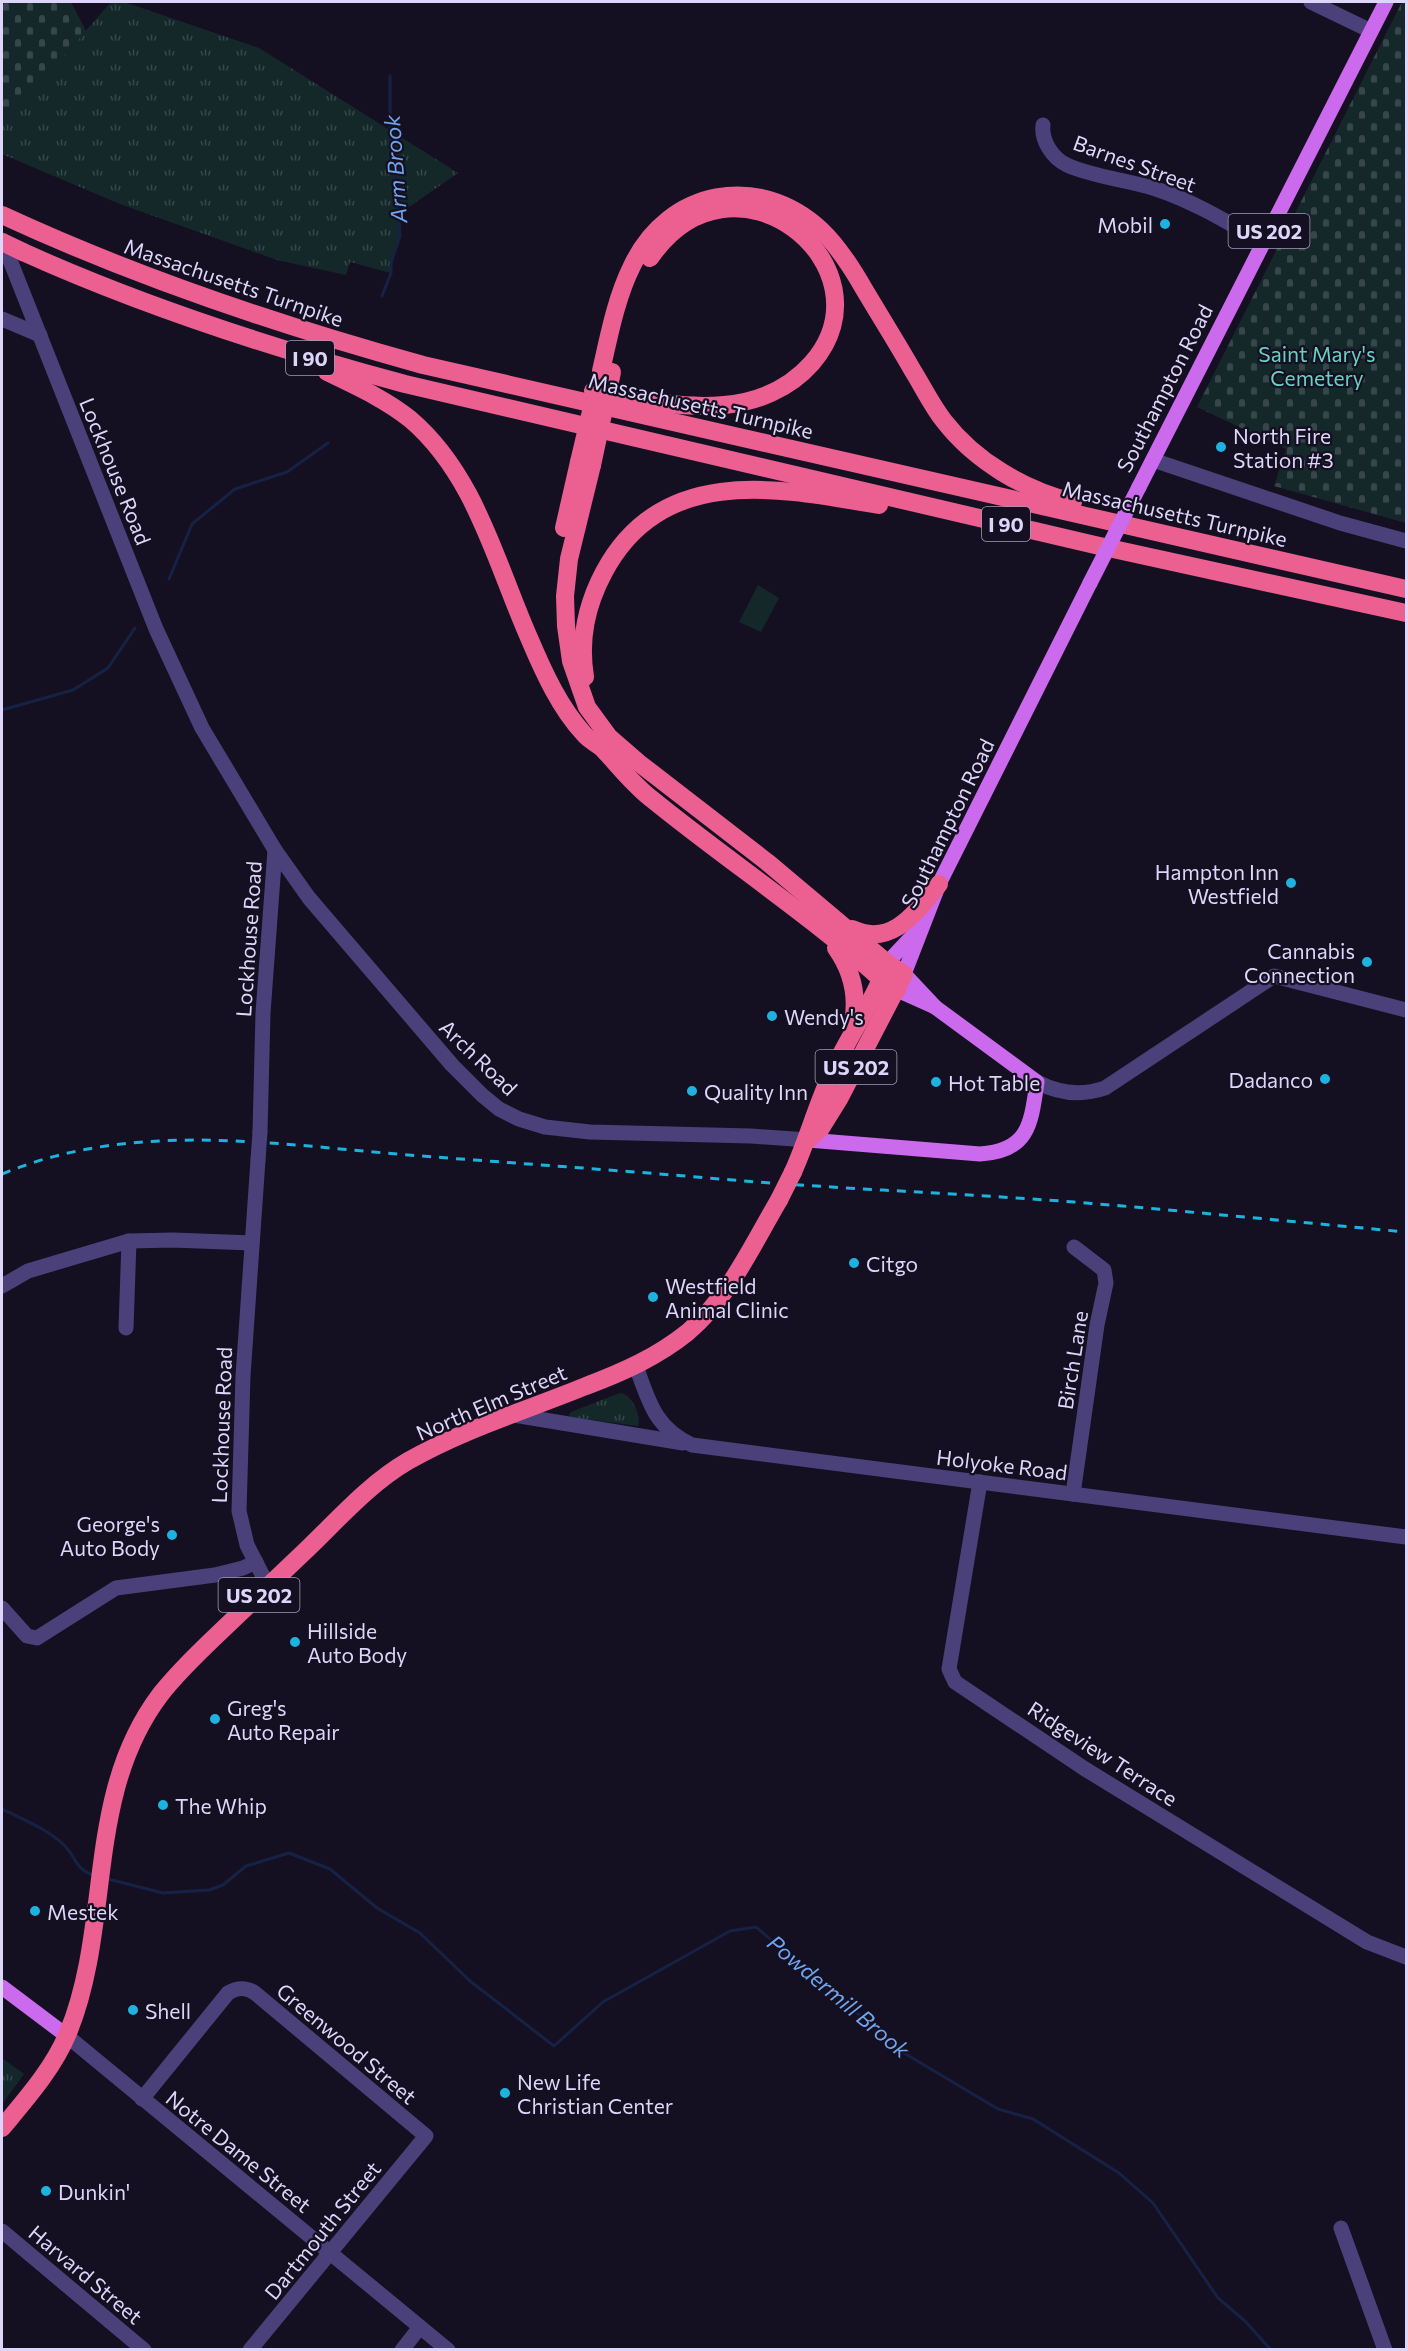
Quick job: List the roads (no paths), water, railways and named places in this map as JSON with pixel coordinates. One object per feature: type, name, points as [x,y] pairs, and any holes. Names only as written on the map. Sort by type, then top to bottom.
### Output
[{"type":"highway","points":[[901,982],[818,926],[652,800],[630,780],[605,742],[578,685],[570,654],[565,617],[566,584],[586,463],[622,290],[643,247],[671,217],[692,205],[716,197],[741,194],[769,199],[796,211],[821,230],[848,262],[944,422],[974,451],[999,470],[1026,486],[1063,499],[1273,550],[1370,581]]},
{"type":"highway","points":[[423,365],[668,403],[712,406],[749,400],[788,384],[809,366],[824,345],[832,323],[833,305],[832,287],[822,260],[812,244],[799,231],[767,213],[750,208],[730,208],[695,218],[671,233],[662,242],[640,275],[606,371]]},
{"type":"highway","name":"Massachusetts Turnpike","points":[[5,217],[87,254],[230,307],[323,337],[423,365],[1407,589]]},
{"type":"highway","name":"I 90","points":[[2,241],[23,252],[158,307],[280,349],[405,384],[1095,545],[1407,613]]},
{"type":"highway","points":[[280,349],[391,405],[425,433],[445,455],[474,506],[525,630],[550,683],[581,730],[605,742],[767,862],[839,922],[884,971]]},
{"type":"highway","points":[[605,742],[584,670],[582,643],[589,604],[606,569],[624,543],[646,523],[683,502],[701,495],[728,490],[777,490],[890,507],[1063,541],[1095,545]]},
{"type":"highway","points":[[839,922],[867,935],[884,933],[911,918],[939,884]]},
{"type":"highway","points":[[818,926],[837,948],[852,976],[855,1006],[849,1040]]},
{"type":"highway","name":"Southampton Road","points":[[779,1200],[808,1140],[813,1119],[830,1077],[884,971]]},
{"type":"highway","name":"Southampton Road","points":[[808,1140],[821,1128],[834,1107],[901,982]]},
{"type":"highway","name":"North Elm Street","points":[[2,2128],[44,2076],[67,2036],[86,1968],[110,1805],[134,1737],[160,1695],[194,1657],[345,1510],[394,1471],[466,1432],[636,1366],[661,1352],[690,1330],[728,1289],[779,1200]]},
{"type":"main road","name":"Southampton Road","points":[[901,982],[939,884],[1386,2]]},
{"type":"main road","name":"Southampton Road","points":[[884,971],[922,926]]},
{"type":"main road","points":[[808,1140],[965,1153],[1004,1151],[1018,1143],[1033,1109],[1036,1082],[901,982]]},
{"type":"main road","name":"Notre Dame Street","points":[[2,1988],[67,2036]]},
{"type":"street","points":[[1311,2],[1371,31]]},
{"type":"street","name":"Barnes Street","points":[[1044,124],[1042,135],[1050,149],[1066,164],[1159,190],[1210,213],[1263,243]]},
{"type":"street","name":"Lockhouse Road","points":[[2,241],[175,673],[213,748],[275,850],[263,1013],[260,1132],[238,1496],[241,1527],[268,1586]]},
{"type":"street","points":[[2,319],[40,335]]},
{"type":"street","points":[[1153,460],[1340,523],[1407,541]]},
{"type":"street","name":"Arch Road","points":[[275,850],[309,898],[417,1026],[482,1095],[512,1117],[545,1127],[571,1131],[778,1137],[808,1140]]},
{"type":"street","points":[[1036,1082],[1057,1090],[1087,1092],[1105,1088],[1274,976],[1407,1010]]},
{"type":"street","points":[[126,1328],[129,1241]]},
{"type":"street","points":[[2,1286],[28,1271],[129,1241],[252,1243]]},
{"type":"street","name":"Birch Lane","points":[[1073,1494],[1097,1325],[1106,1283],[1104,1270],[1074,1247]]},
{"type":"street","name":"Holyoke Road","points":[[636,1366],[657,1418],[676,1437],[692,1445],[1407,1537]]},
{"type":"street","points":[[514,1415],[692,1445]]},
{"type":"street","name":"Ridgeview Terrace","points":[[980,1482],[949,1669],[955,1682],[1085,1769],[1367,1942],[1407,1957]]},
{"type":"street","points":[[2,1608],[27,1636],[37,1638],[116,1588],[215,1575],[256,1562]]},
{"type":"street","name":"Greenwood Street","points":[[142,2099],[225,1996],[239,1988],[255,1994],[426,2136]]},
{"type":"street","name":"Notre Dame Street","points":[[67,2036],[448,2349]]},
{"type":"street","name":"Dartmouth Street","points":[[250,2349],[426,2136]]},
{"type":"street","points":[[1341,2228],[1385,2349]]},
{"type":"street","name":"Harvard Street","points":[[2,2231],[144,2349]]},
{"type":"street","points":[[402,2349],[420,2327]]},
{"type":"waterway","name":"Arm Brook","points":[[382,296],[391,273],[391,263],[400,236],[397,180],[390,140],[390,76]]},
{"type":"waterway","name":"Arm Brook","points":[[169,579],[192,524],[235,489],[287,472],[328,443]]},
{"type":"waterway","name":"Arm Brook","points":[[2,710],[73,690],[108,668],[135,628]]},
{"type":"waterway","name":"Powdermill Brook","points":[[2,1809],[50,1834],[68,1849],[79,1866],[93,1875]]},
{"type":"waterway","name":"Powdermill Brook","points":[[108,1879],[163,1893],[209,1890],[223,1885],[246,1866],[289,1853],[330,1869],[377,1908],[420,1933],[470,1981],[554,2046],[603,2002],[730,1931],[756,1927],[904,2053],[998,2109],[1033,2119],[1119,2173],[1153,2203],[1218,2298],[1245,2321],[1271,2350]]},
{"type":"railway","points":[[2,1174],[51,1157],[101,1147],[152,1141],[254,1142],[764,1182],[1074,1202],[1406,1232]]},
{"type":"place","name":"Mobil","points":[[1165,224]]},
{"type":"place","name":"North Fire Station #3","points":[[1221,447]]},
{"type":"place","name":"Hampton Inn Westfield","points":[[1291,883]]},
{"type":"place","name":"Cannabis Connection","points":[[1367,962]]},
{"type":"place","name":"Wendy's","points":[[772,1016]]},
{"type":"place","name":"Dadanco","points":[[1325,1079]]},
{"type":"place","name":"Hot Table","points":[[936,1082]]},
{"type":"place","name":"Quality Inn","points":[[692,1091]]},
{"type":"place","name":"Citgo","points":[[854,1263]]},
{"type":"place","name":"Westfield Animal Clinic","points":[[653,1297]]},
{"type":"place","name":"George's Auto Body","points":[[172,1535]]},
{"type":"place","name":"Hillside Auto Body","points":[[295,1642]]},
{"type":"place","name":"Greg's Auto Repair","points":[[215,1719]]},
{"type":"place","name":"The Whip","points":[[163,1805]]},
{"type":"place","name":"Mestek","points":[[35,1911]]},
{"type":"place","name":"Shell","points":[[133,2010]]},
{"type":"place","name":"New Life Christian Center","points":[[505,2093]]},
{"type":"place","name":"Dunkin'","points":[[46,2191]]},
{"type":"park label","name":"Saint Mary's Cemetery","points":[[1317,365]]}]
